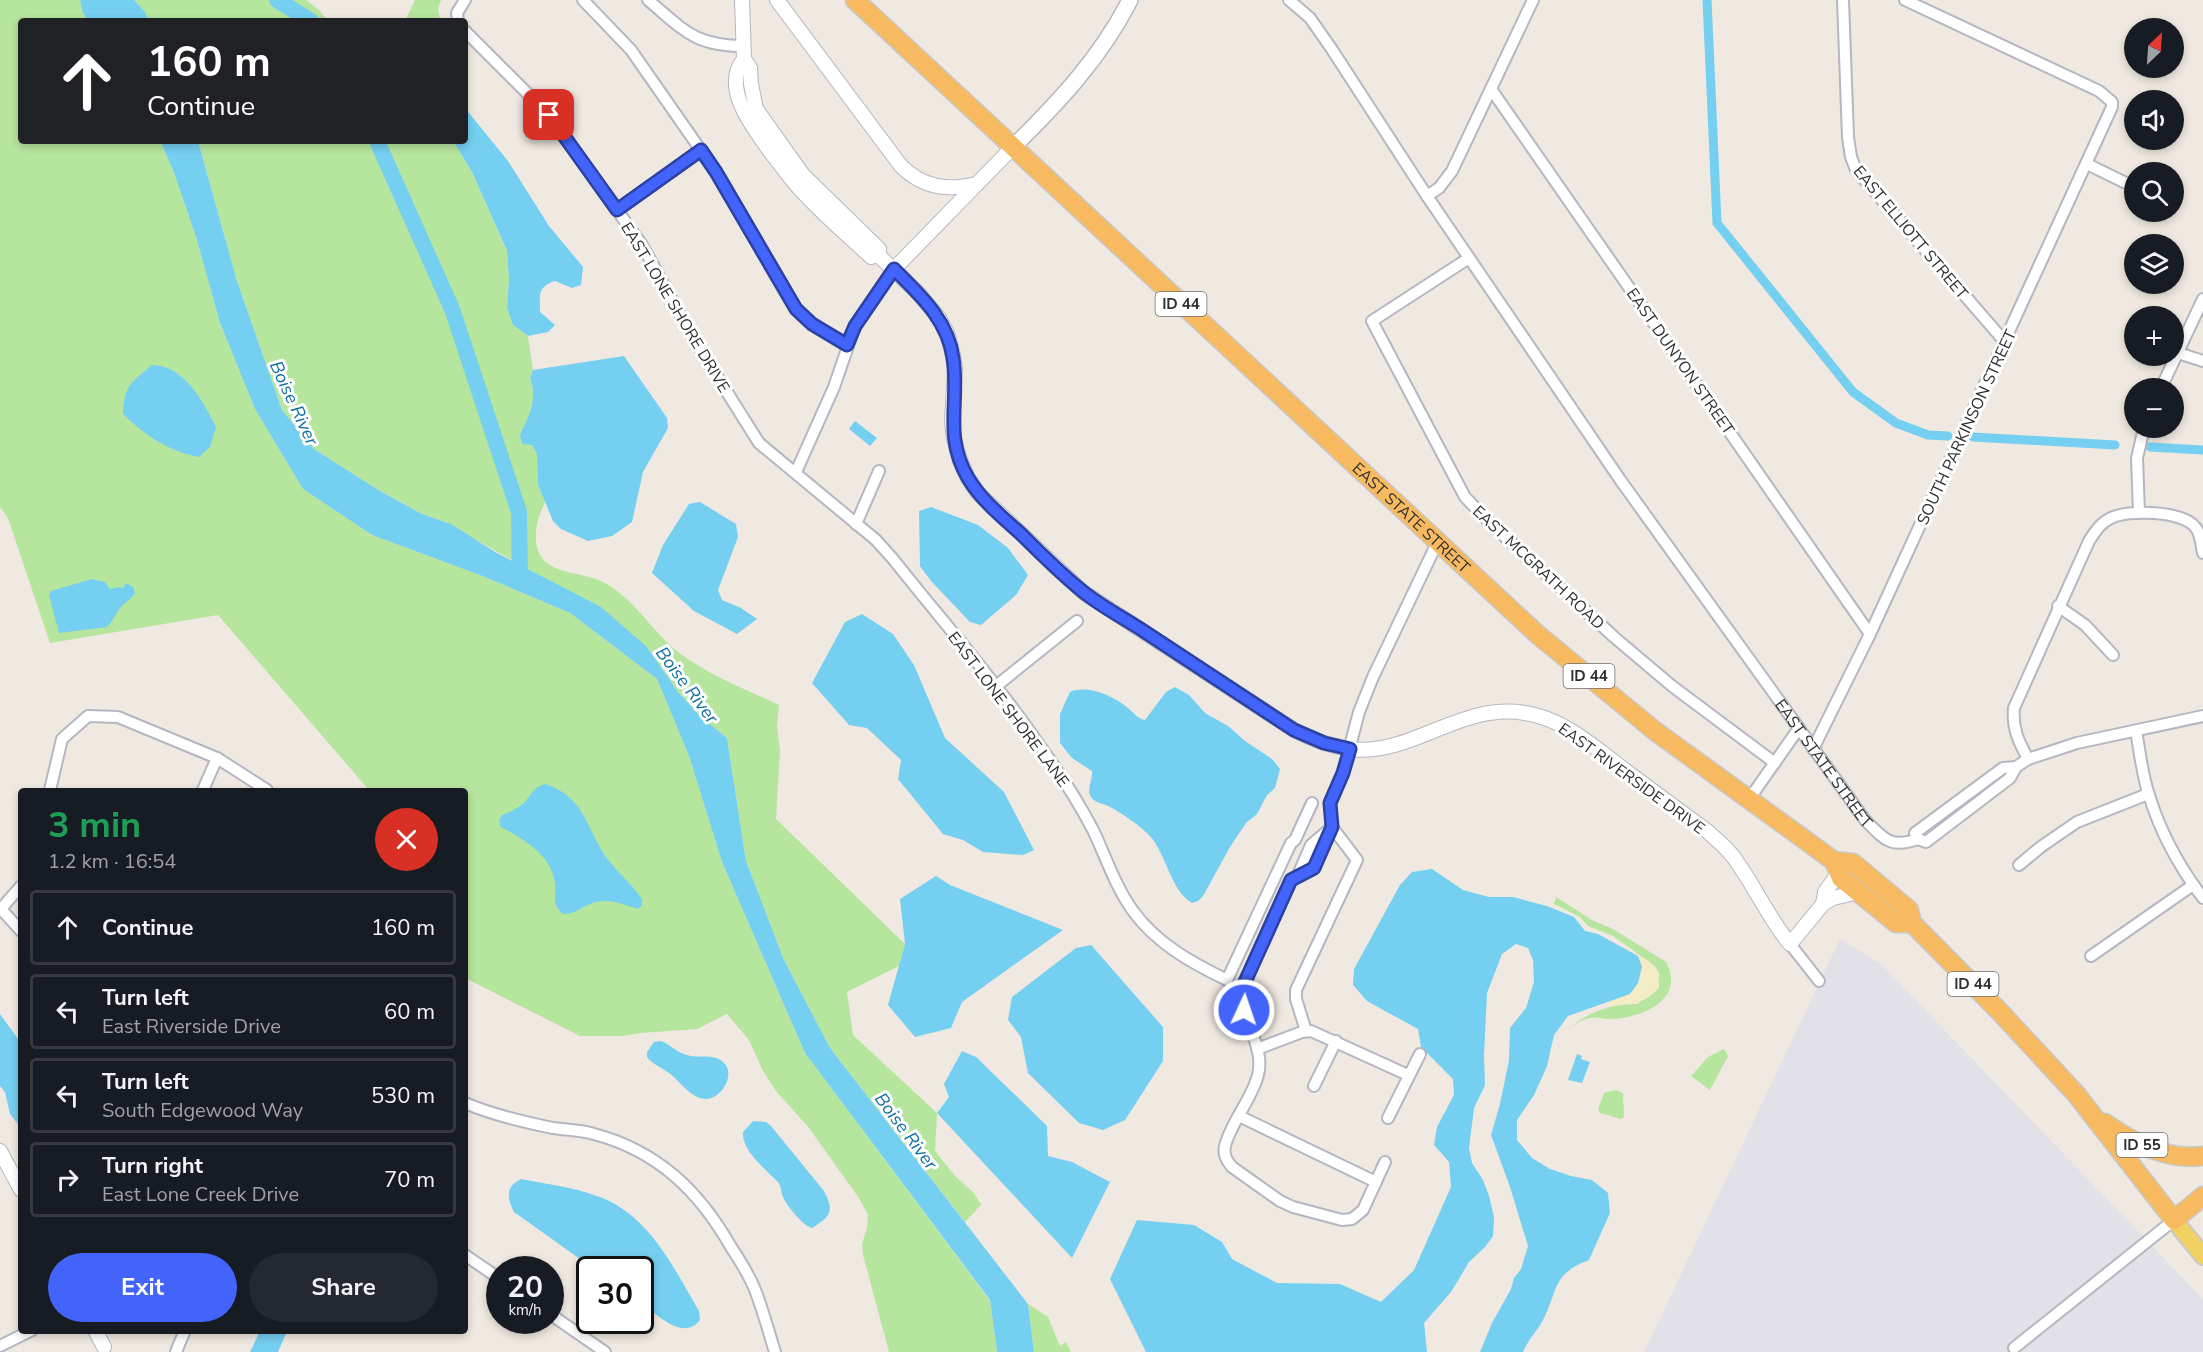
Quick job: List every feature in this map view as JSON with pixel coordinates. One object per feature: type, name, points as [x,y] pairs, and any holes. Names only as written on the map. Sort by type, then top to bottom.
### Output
[{"type":"highway","name":"ID 44","points":[[855,0],[1013,147]]},
{"type":"highway","name":"EAST STATE STREET","points":[[1013,147],[1557,651],[1655,731],[1750,798],[1836,867],[1841,878],[1896,923],[1912,923]]},
{"type":"highway","name":"EAST STATE STREET","points":[[1836,867],[1853,863],[1909,910],[1912,923],[2001,1013],[2076,1094],[2174,1220]]},
{"type":"highway","name":"ID 55","points":[[2089,1111],[2123,1136],[2151,1149],[2176,1155],[2203,1156]]},
{"type":"highway","points":[[2174,1220],[2203,1196]]},
{"type":"main road","points":[[1013,147],[1089,67],[1112,33],[1130,0]]},
{"type":"main road","name":"EAST STATE STREET","points":[[2174,1220],[2203,1256]]},
{"type":"street","points":[[457,17],[465,0]]},
{"type":"street","points":[[583,0],[631,50],[701,150],[796,309],[812,324],[847,345]]},
{"type":"street","points":[[648,0],[694,37],[744,52]]},
{"type":"street","name":"EAST RIVERSIDE DRIVE","points":[[742,0],[744,52],[738,67],[736,83],[739,99],[750,123],[806,196],[871,257],[878,255],[894,269],[939,318],[953,356],[955,369],[952,422],[954,439],[968,478],[989,505],[1083,592],[1294,730],[1324,743],[1350,749],[1396,744],[1470,716],[1491,711],[1526,713],[1552,720],[1582,738],[1724,846],[1738,863],[1768,914],[1819,981]]},
{"type":"street","points":[[777,0],[891,153],[910,175],[927,185],[946,188],[978,184]]},
{"type":"street","name":"EAST STATE STREET","points":[[1289,0],[1310,18],[1427,196],[1621,482],[1865,820],[1882,837],[1893,843],[1904,844],[1918,839],[1915,833],[2003,768],[2016,767],[2028,759]]},
{"type":"street","points":[[1427,196],[1438,188],[1452,171],[1533,0]]},
{"type":"street","name":"EAST ELLIOTT STREET","points":[[1843,0],[1848,136],[1851,157],[1856,170],[2005,342]]},
{"type":"street","name":"SOUTH PARKINSON STREET","points":[[1813,749],[1870,634],[2005,342],[2110,112],[2112,102],[2099,91],[1905,0]]},
{"type":"street","name":"EAST LONE SHORE DRIVE","points":[[468,34],[549,115],[642,245],[693,338],[759,443],[796,472]]},
{"type":"street","name":"EAST DUNYON STREET","points":[[1491,89],[1870,634]]},
{"type":"street","points":[[796,472],[834,387],[855,326],[894,269],[1013,147]]},
{"type":"street","points":[[617,210],[701,150]]},
{"type":"street","points":[[2086,164],[2124,182]]},
{"type":"street","name":"EAST MCGRATH ROAD","points":[[1469,258],[1372,321],[1465,497],[1614,638],[1672,686],[1775,763]]},
{"type":"street","points":[[2184,340],[2203,298]]},
{"type":"street","points":[[2184,355],[2203,361]]},
{"type":"street","points":[[2139,513],[2137,458],[2142,438]]},
{"type":"street","points":[[856,524],[879,471]]},
{"type":"street","name":"EAST LONE SHORE LANE","points":[[796,472],[876,540],[1036,739],[1069,787],[1093,829],[1118,886],[1133,911],[1150,931],[1172,950],[1227,980],[1312,803]]},
{"type":"street","points":[[2203,553],[2197,528],[2180,517],[2122,513],[2100,525],[2089,541],[2058,606],[2014,708],[2014,729],[2028,759],[2077,743],[2203,716]]},
{"type":"street","points":[[1385,1162],[1363,1210],[1352,1219],[1342,1220],[1293,1207],[1270,1194],[1232,1167],[1227,1160],[1225,1146],[1258,1075],[1260,1063],[1244,1010],[1242,1000],[1244,984],[1291,880],[1314,868],[1332,827],[1330,803],[1343,773],[1359,712],[1373,677],[1438,541]]},
{"type":"street","points":[[2058,606],[2085,625],[2113,654]]},
{"type":"street","points":[[995,687],[1077,621]]},
{"type":"street","points":[[50,788],[62,739],[88,716],[118,717],[217,758],[264,788]]},
{"type":"street","points":[[1750,798],[1799,728]]},
{"type":"street","points":[[2136,731],[2148,794],[2162,828],[2193,885],[2203,898]]},
{"type":"street","points":[[204,788],[217,758]]},
{"type":"street","points":[[2019,865],[2077,822],[2148,794]]},
{"type":"street","points":[[1306,1031],[1296,999],[1296,990],[1357,860],[1332,827]]},
{"type":"street","points":[[1823,904],[1825,892],[1836,867]]},
{"type":"street","points":[[2091,956],[2193,885]]},
{"type":"street","points":[[18,889],[1,909],[18,928]]},
{"type":"street","points":[[1790,944],[1823,904],[1833,898],[1859,892]]},
{"type":"street","points":[[1257,1049],[1306,1031],[1316,1032],[1408,1075]]},
{"type":"street","points":[[1314,1086],[1336,1041]]},
{"type":"street","points":[[1388,1118],[1420,1054]]},
{"type":"street","points":[[468,1104],[515,1120],[592,1133],[618,1141],[644,1154],[686,1185],[721,1228],[743,1266],[757,1294],[775,1352]]},
{"type":"street","points":[[1239,1116],[1376,1182]]},
{"type":"street","points":[[0,1151],[18,1184]]},
{"type":"street","points":[[2014,1348],[2174,1220]]},
{"type":"street","points":[[468,1257],[486,1269]]},
{"type":"street","points":[[564,1324],[605,1352]]},
{"type":"street","points":[[0,1346],[24,1334]]},
{"type":"street","points":[[97,1334],[107,1350]]},
{"type":"street","points":[[176,1352],[183,1334]]},
{"type":"shaded area","points":[[1840,939],[1881,964],[2203,1299],[2203,1352],[1644,1352]]},
{"type":"green space","points":[[0,0],[80,0],[86,18],[18,18],[18,144],[161,144],[173,170],[196,237],[220,323],[255,409],[303,489],[372,535],[485,577],[570,613],[657,679],[689,756],[722,862],[805,1053],[990,1301],[997,1352],[889,1352],[863,1255],[862,1244],[868,1215],[859,1198],[809,1128],[776,1091],[763,1071],[749,1040],[727,1014],[697,1029],[624,1036],[580,1036],[468,980],[468,788],[367,788],[218,615],[50,643],[8,518],[0,507]]},
{"type":"green space","points":[[134,0],[306,0],[326,18],[148,18]]},
{"type":"green space","points":[[415,0],[441,0],[438,8],[440,18],[406,18]]},
{"type":"green space","points":[[199,144],[455,144],[472,172],[507,252],[509,279],[507,308],[513,325],[528,336],[533,370],[530,378],[533,401],[520,436],[532,445],[537,454],[538,485],[545,502],[536,535],[540,555],[560,570],[605,583],[625,598],[678,652],[702,668],[779,705],[777,727],[780,751],[776,819],[905,944],[899,966],[847,992],[853,1035],[937,1113],[935,1151],[955,1176],[974,1193],[981,1205],[965,1222],[830,1048],[784,960],[746,861],[727,738],[701,717],[678,692],[647,647],[542,577],[451,524],[422,514],[380,491],[314,449],[282,410],[237,281]]},
{"type":"green space","points":[[1556,897],[1666,962],[1671,975],[1666,996],[1658,1004],[1637,1014],[1613,1019],[1596,1017],[1579,1022],[1569,1029],[1584,1018],[1601,1010],[1619,1005],[1638,1004],[1660,975],[1655,966],[1613,936],[1588,926],[1580,917],[1554,904]]},
{"type":"green space","points":[[1724,1049],[1728,1056],[1710,1090],[1691,1076],[1708,1057]]},
{"type":"green space","points":[[1616,1090],[1623,1093],[1624,1117],[1621,1119],[1600,1113],[1598,1110],[1604,1093]]},
{"type":"green space","points":[[1028,1304],[1048,1317],[1060,1346],[1066,1342],[1071,1352],[1034,1352]]},
{"type":"sand","points":[[1638,956],[1644,958],[1655,968],[1659,988],[1641,1001],[1609,1006],[1611,999],[1630,994],[1642,967]]},
{"type":"water","points":[[80,0],[134,0],[148,18],[86,18]]},
{"type":"water","points":[[468,112],[508,161],[549,226],[583,267],[581,285],[572,288],[555,281],[542,289],[540,312],[555,325],[548,332],[528,336],[513,325],[507,308],[509,279],[507,251],[472,172],[455,144],[468,144]]},
{"type":"water","points":[[161,144],[199,144],[237,281],[282,410],[314,449],[380,491],[422,514],[451,524],[497,553],[601,607],[647,647],[678,692],[701,717],[727,738],[746,861],[784,960],[830,1048],[1028,1304],[1034,1352],[997,1352],[990,1300],[805,1053],[722,862],[689,756],[657,679],[570,613],[485,577],[372,535],[303,489],[255,409],[220,323],[196,237],[173,170]]},
{"type":"water","points":[[624,356],[667,418],[668,428],[643,472],[632,522],[612,536],[588,541],[561,529],[553,521],[538,485],[537,454],[532,445],[522,444],[520,435],[533,401],[530,378],[533,370]]},
{"type":"water","points":[[152,365],[174,371],[183,378],[205,406],[216,427],[210,447],[199,457],[177,451],[158,442],[123,414],[127,390]]},
{"type":"water","points":[[855,421],[877,438],[870,446],[849,429]]},
{"type":"water","points":[[700,502],[736,524],[738,537],[718,590],[722,600],[741,608],[757,619],[737,634],[694,611],[652,573],[663,545],[689,504]]},
{"type":"water","points":[[931,507],[978,525],[1008,548],[1028,575],[1016,595],[981,625],[970,622],[920,566],[919,511]]},
{"type":"water","points":[[92,579],[105,582],[110,589],[123,588],[126,583],[133,587],[135,593],[107,627],[59,633],[49,595],[51,591]]},
{"type":"water","points":[[862,614],[893,634],[914,665],[945,738],[1004,792],[1034,850],[1023,855],[983,852],[963,840],[943,834],[898,779],[901,760],[867,728],[849,725],[812,683],[845,622]]},
{"type":"water","points":[[1175,687],[1189,695],[1205,713],[1228,726],[1245,741],[1272,759],[1280,769],[1275,788],[1267,795],[1257,814],[1246,823],[1230,847],[1203,896],[1192,903],[1179,890],[1150,836],[1124,815],[1093,799],[1089,791],[1092,771],[1072,758],[1060,743],[1060,714],[1070,692],[1085,690],[1101,693],[1117,700],[1145,720],[1166,692]]},
{"type":"water","points":[[546,784],[559,790],[577,805],[606,857],[642,899],[642,905],[638,909],[602,901],[571,913],[563,914],[559,910],[555,903],[555,884],[549,865],[536,850],[501,827],[499,821],[502,815],[519,807],[536,789]]},
{"type":"water","points":[[1432,869],[1463,890],[1489,897],[1513,897],[1547,906],[1574,917],[1585,931],[1598,934],[1638,956],[1642,967],[1638,983],[1630,994],[1568,1016],[1554,1035],[1547,1066],[1534,1095],[1517,1120],[1517,1140],[1532,1158],[1550,1169],[1592,1180],[1608,1193],[1610,1213],[1589,1260],[1568,1271],[1562,1278],[1543,1320],[1523,1352],[1480,1352],[1492,1323],[1511,1289],[1514,1278],[1521,1269],[1528,1246],[1491,1135],[1509,1060],[1510,1028],[1526,1008],[1534,982],[1533,960],[1528,948],[1516,944],[1502,954],[1487,993],[1485,1085],[1474,1108],[1469,1148],[1472,1163],[1483,1180],[1489,1196],[1494,1217],[1493,1236],[1469,1262],[1451,1292],[1424,1323],[1427,1352],[1146,1352],[1110,1279],[1137,1220],[1194,1225],[1222,1242],[1232,1259],[1277,1283],[1340,1284],[1381,1302],[1414,1270],[1451,1187],[1449,1162],[1434,1145],[1437,1127],[1454,1095],[1453,1079],[1421,1047],[1418,1029],[1367,1001],[1353,985],[1354,969],[1400,885],[1412,872]]},
{"type":"water","points":[[936,876],[950,885],[1063,930],[962,1002],[951,1028],[915,1037],[888,1005],[905,944],[900,899]]},
{"type":"water","points":[[1091,945],[1163,1027],[1163,1061],[1125,1120],[1103,1130],[1079,1123],[1028,1073],[1021,1037],[1008,1020],[1012,997],[1076,948]]},
{"type":"water","points":[[0,1014],[18,1039],[18,1124],[10,1114],[5,1092],[0,1086]]},
{"type":"water","points":[[660,1041],[689,1056],[714,1057],[723,1062],[727,1067],[728,1079],[722,1090],[712,1098],[695,1096],[669,1073],[651,1062],[647,1057],[647,1052],[654,1042]]},
{"type":"water","points":[[962,1051],[976,1057],[1047,1126],[1048,1156],[1072,1162],[1110,1182],[1072,1258],[937,1113],[949,1097],[944,1084]]},
{"type":"water","points":[[1577,1054],[1582,1056],[1581,1059],[1590,1062],[1582,1083],[1568,1080]]},
{"type":"water","points":[[753,1121],[766,1122],[771,1126],[824,1191],[829,1204],[829,1213],[823,1221],[812,1228],[804,1224],[790,1208],[781,1187],[746,1146],[743,1132]]},
{"type":"water","points":[[521,1179],[588,1193],[615,1204],[631,1215],[658,1244],[669,1260],[699,1311],[700,1320],[693,1326],[678,1327],[654,1313],[654,1256],[576,1256],[514,1212],[509,1193],[516,1182]]},
{"type":"water","points":[[259,1334],[286,1334],[278,1352],[250,1352]]},
{"type":"waterway","points":[[277,0],[306,18]]},
{"type":"waterway","points":[[1707,0],[1717,223],[1853,392],[1896,423],[1928,435],[1948,436]]},
{"type":"waterway","points":[[378,144],[452,309],[519,512],[520,581]]},
{"type":"waterway","points":[[1973,437],[2115,445]]},
{"type":"waterway","points":[[2150,447],[2203,450]]},
{"type":"route","points":[[549,115],[617,210],[701,150],[796,309],[812,324],[847,345],[855,326],[894,269],[939,318],[946,333],[955,369],[952,422],[954,439],[968,478],[989,505],[1083,592],[1294,730],[1324,743],[1350,749],[1330,803],[1332,827],[1314,868],[1291,880],[1244,984],[1242,1000],[1244,1010]]},
{"type":"water label","name":"Boise River","points":[[294,403]]},
{"type":"water label","name":"Boise River","points":[[687,685]]},
{"type":"water label","name":"Boise River","points":[[906,1131]]}]
